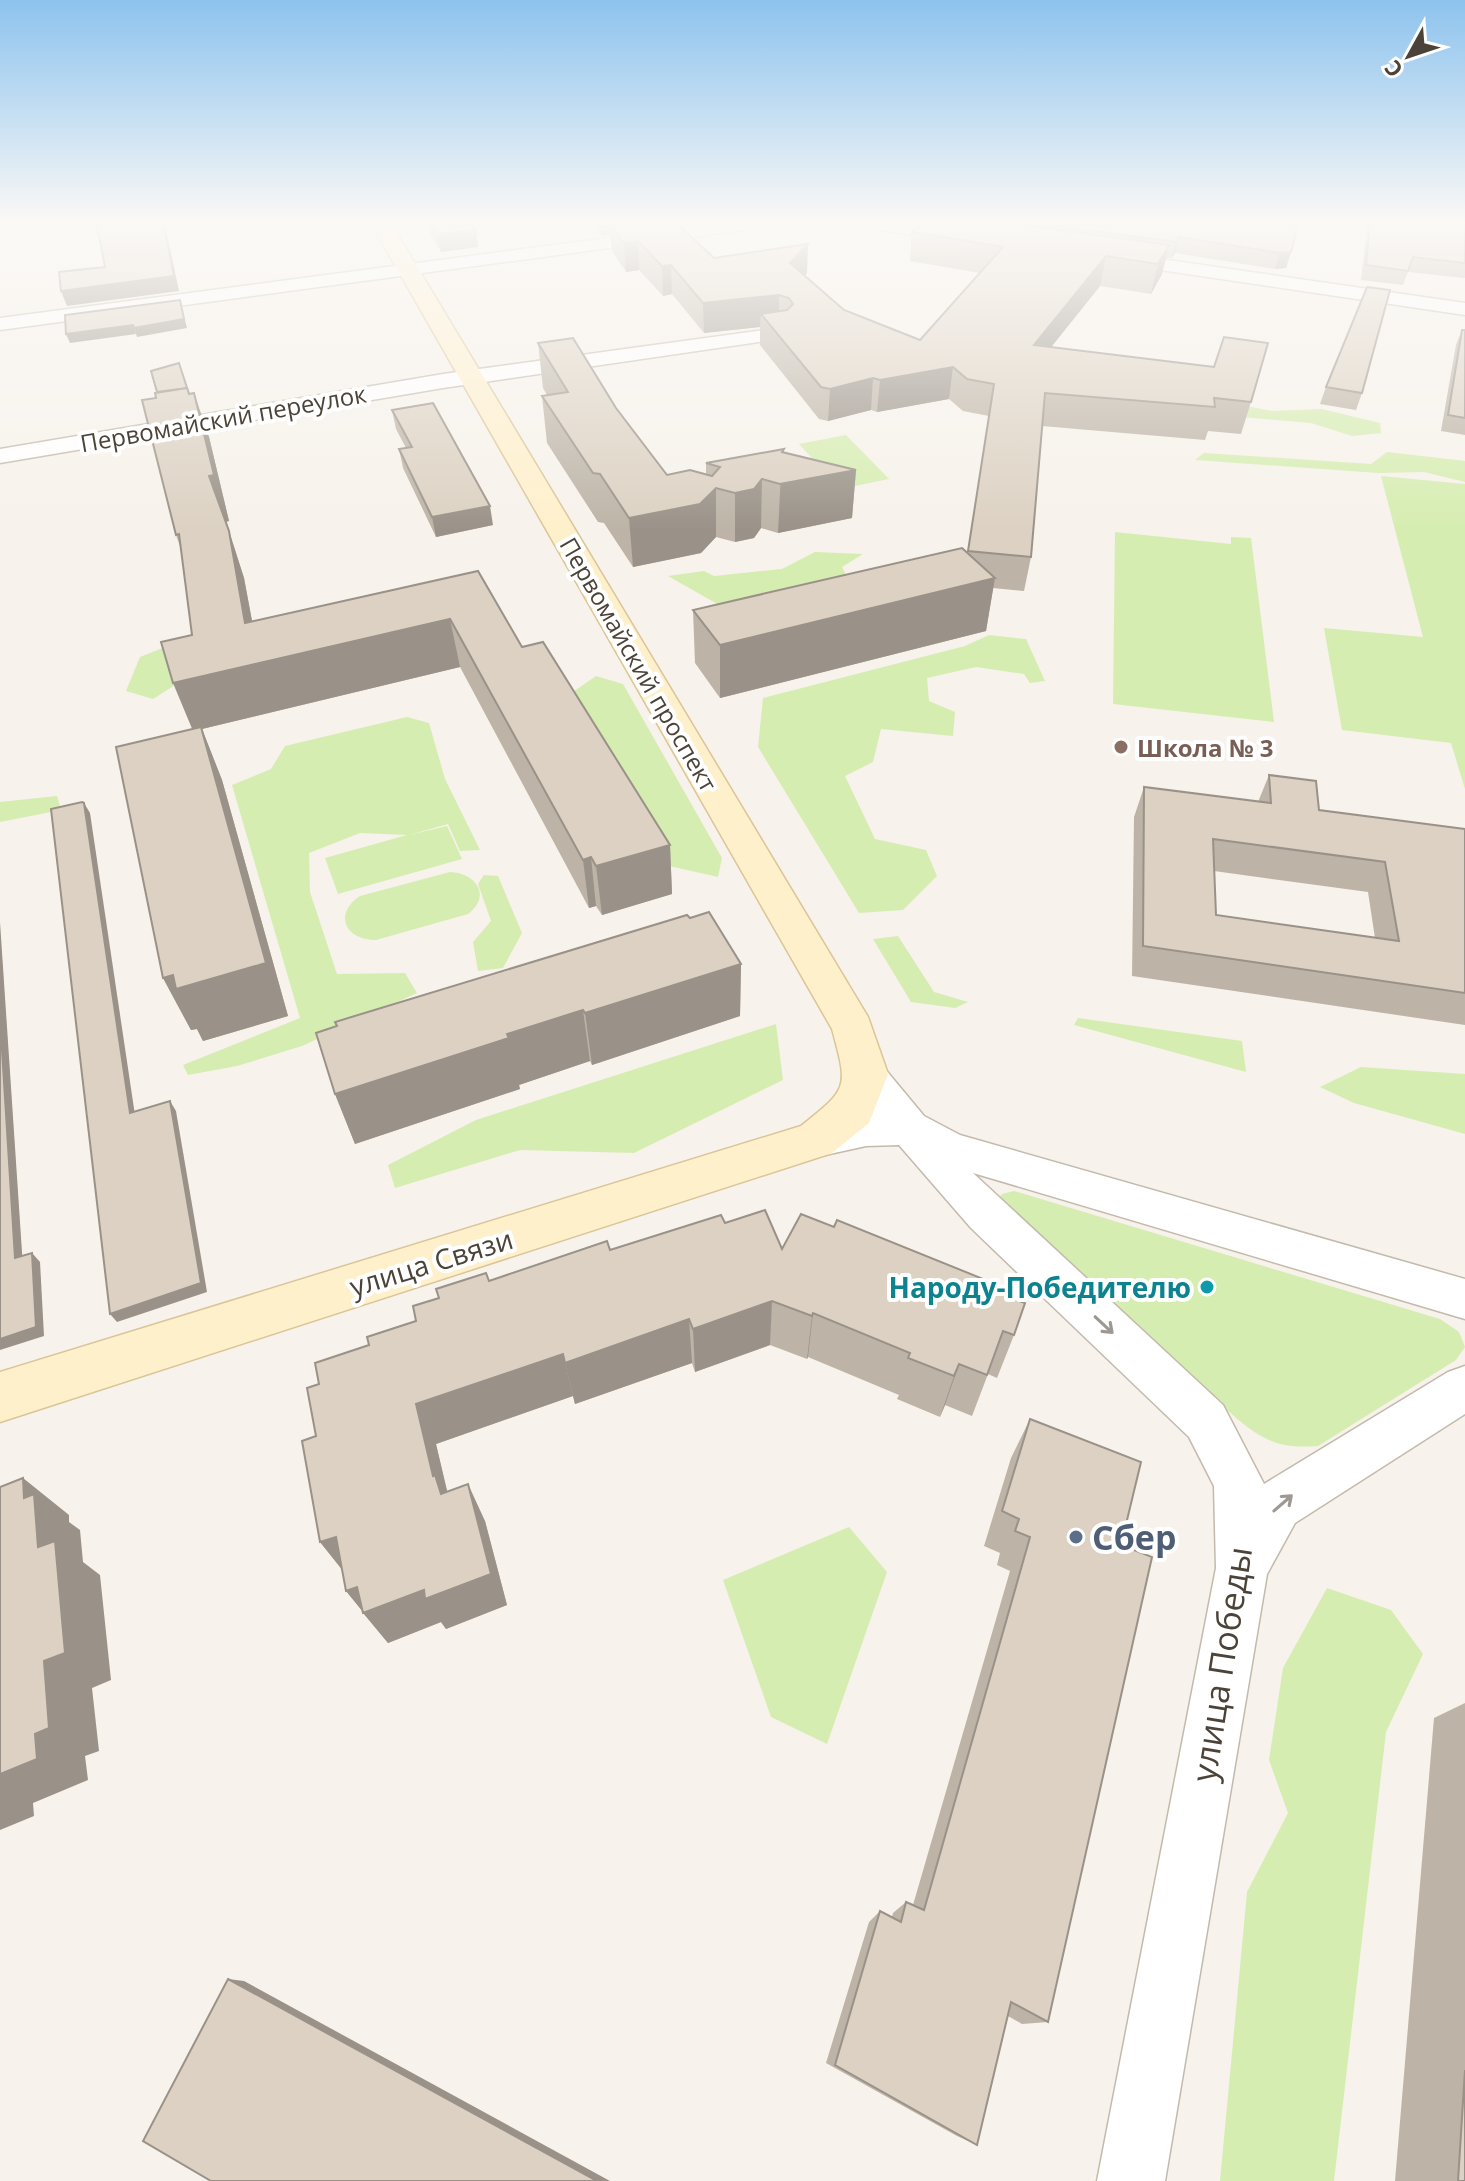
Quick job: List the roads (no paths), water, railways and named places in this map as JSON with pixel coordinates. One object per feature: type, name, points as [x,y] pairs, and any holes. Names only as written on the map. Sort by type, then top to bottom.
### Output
[{"type":"street","name":"Первомайский проспект","points":[[440,327],[853,1028],[860,1092]]},
{"type":"street","name":"Первомайский переулок","points":[[0,456],[470,377],[779,334]]},
{"type":"street","name":"улица Победы","points":[[860,1092],[910,1128],[944,1171],[986,1215],[1206,1421],[1239,1483],[1242,1568],[1131,2181]]},
{"type":"street","name":"улица Связи","points":[[0,1397],[816,1140],[860,1092]]},
{"type":"street","points":[[816,1140],[866,1129],[910,1128],[948,1149],[1025,1173],[1459,1299]]},
{"type":"street","points":[[986,1215],[979,1196],[986,1180],[1003,1172],[1025,1173]]},
{"type":"street","points":[[1242,1568],[1277,1505],[1465,1388]]},
{"type":"place","name":"Школа № 3","points":[[1121,747]]},
{"type":"place","name":"Народу-Победителю","points":[[1207,1287]]},
{"type":"place","name":"Сбер","points":[[1076,1537]]}]
